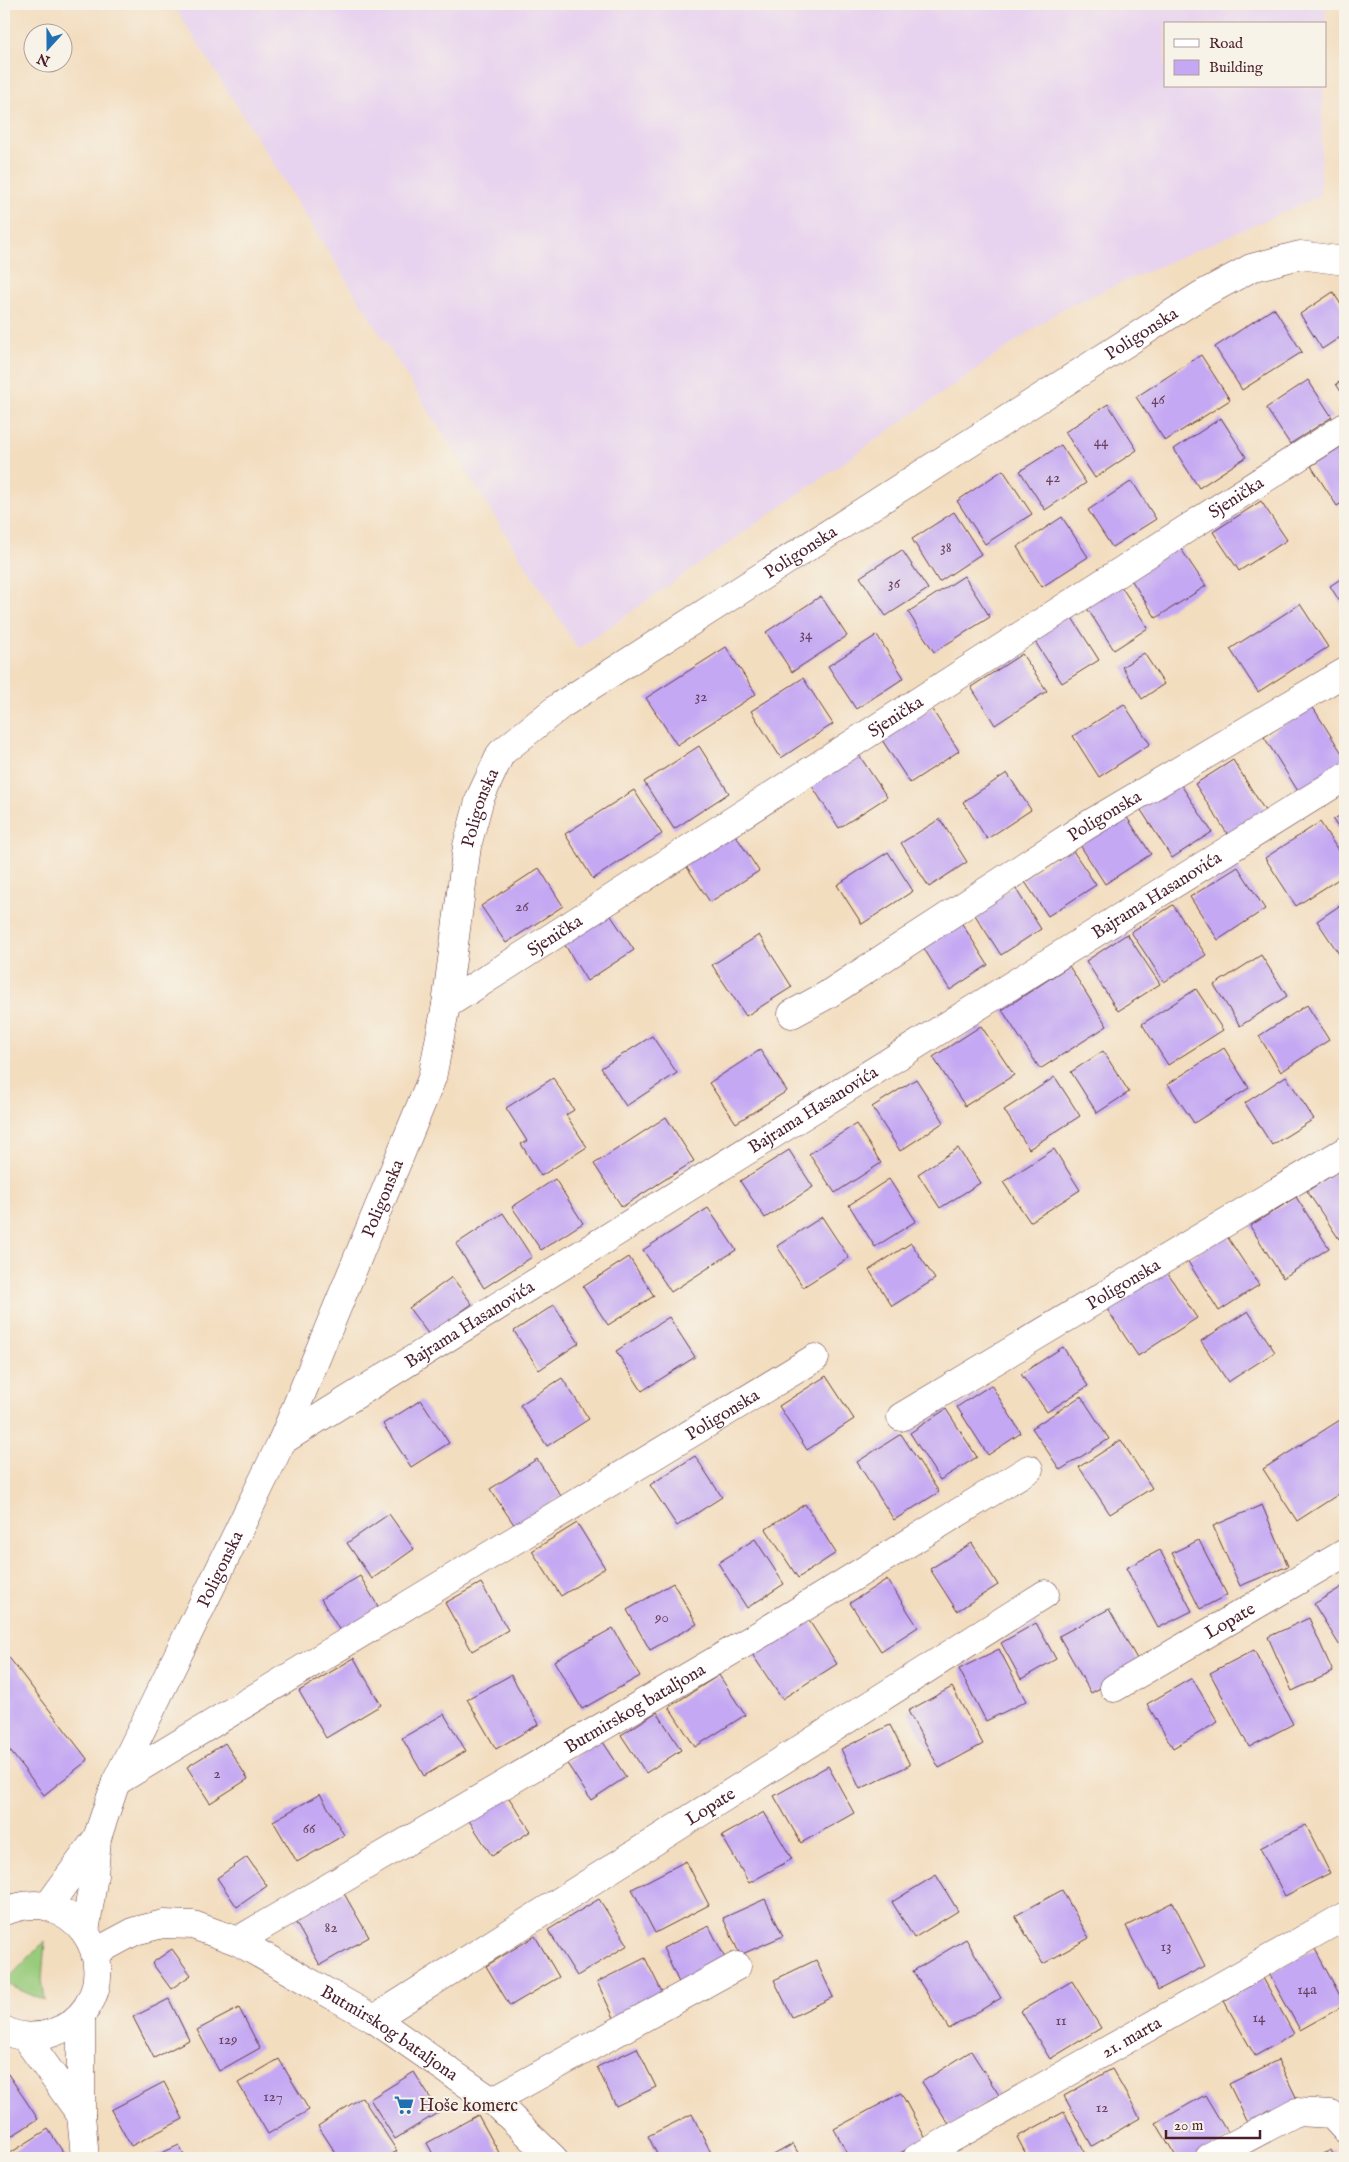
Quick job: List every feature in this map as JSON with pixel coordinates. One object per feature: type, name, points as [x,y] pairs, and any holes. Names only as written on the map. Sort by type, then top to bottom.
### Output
[{"type":"street","name":"Poligonska","points":[[81,2016],[93,1997],[98,1975],[91,1942],[97,1838],[116,1782],[282,1441],[432,1078],[446,1005],[467,846],[480,798],[501,753],[562,705],[1201,295],[1251,268],[1300,255],[1345,261]]},
{"type":"street","name":"Sjenička","points":[[446,1005],[1345,427]]},
{"type":"street","name":"Poligonska","points":[[792,1014],[827,995],[1086,826],[1345,672]]},
{"type":"street","name":"Bajrama Hasanovića","points":[[282,1441],[1345,777]]},
{"type":"street","name":"Poligonska","points":[[901,1417],[1345,1151]]},
{"type":"street","name":"Poligonska","points":[[116,1782],[815,1358]]},
{"type":"street","name":"Butmirskog bataljona","points":[[237,1941],[759,1635],[1029,1469]]},
{"type":"street","name":"Lopate","points":[[1114,1688],[1345,1553]]},
{"type":"street","name":"Lopate","points":[[374,2019],[1045,1594]]},
{"type":"street","name":"Poligonska","points":[[48,1906],[97,1838]]},
{"type":"street","points":[[4,1911],[24,1905],[48,1906],[69,1916],[91,1942]]},
{"type":"street","name":"21. marta","points":[[917,2158],[1345,1916]]},
{"type":"street","name":"Butmirskog bataljona","points":[[91,1942],[163,1924],[193,1925],[237,1941],[374,2019],[492,2101],[553,2158]]},
{"type":"street","points":[[492,2101],[737,1966]]},
{"type":"street","points":[[15,2034],[45,2036],[62,2030],[81,2016]]},
{"type":"street","points":[[81,2016],[81,2115],[85,2158]]},
{"type":"street","points":[[15,2034],[81,2115]]},
{"type":"street","points":[[1209,2158],[1296,2112],[1331,2114],[1345,2129]]},
{"type":"shaded area","points":[[173,4],[1326,4],[1325,22],[1164,22],[1164,88],[1323,88],[1320,196],[1062,309],[578,649]]},
{"type":"green space","points":[[45,1941],[42,1979],[45,2001],[4,1983]]},
{"type":"building","points":[[1333,292],[1345,311],[1345,334],[1322,349],[1300,314]]},
{"type":"building","points":[[1274,308],[1302,352],[1242,390],[1215,347]]},
{"type":"building","points":[[1201,355],[1230,400],[1165,441],[1136,397]]},
{"type":"building","points":[[1345,379],[1345,398],[1336,384]]},
{"type":"building","points":[[1308,380],[1332,417],[1290,444],[1266,408]]},
{"type":"building","points":[[1108,404],[1137,450],[1095,478],[1065,432]]},
{"type":"building","points":[[1221,418],[1246,457],[1199,488],[1174,449]]},
{"type":"building","points":[[1345,444],[1345,501],[1337,506],[1311,466]]},
{"type":"building","points":[[1061,445],[1086,483],[1045,510],[1020,471]]},
{"type":"building","points":[[1003,470],[1032,514],[985,544],[957,501]]},
{"type":"building","points":[[1132,481],[1156,519],[1112,547],[1088,510]]},
{"type":"building","points":[[1261,501],[1287,540],[1239,571],[1213,532]]},
{"type":"building","points":[[954,512],[981,554],[939,582],[912,539]]},
{"type":"building","points":[[1062,517],[1088,557],[1042,587],[1017,547]]},
{"type":"building","points":[[1179,546],[1206,586],[1156,618],[1130,578]]},
{"type":"building","points":[[902,550],[928,589],[886,616],[860,577]]},
{"type":"building","points":[[964,576],[990,617],[934,652],[908,612]]},
{"type":"building","points":[[1345,576],[1345,610],[1330,586]]},
{"type":"building","points":[[1117,580],[1148,628],[1114,650],[1083,602]]},
{"type":"building","points":[[821,596],[847,636],[792,672],[766,632]]},
{"type":"building","points":[[1300,604],[1328,647],[1258,692],[1230,649]]},
{"type":"building","points":[[1069,613],[1099,660],[1062,683],[1032,637]]},
{"type":"building","points":[[877,635],[904,678],[856,709],[828,666]]},
{"type":"building","points":[[726,647],[756,694],[677,745],[646,698]]},
{"type":"building","points":[[1144,653],[1164,684],[1142,699],[1122,667]]},
{"type":"building","points":[[1022,654],[1047,691],[995,725],[971,687]]},
{"type":"building","points":[[803,678],[833,724],[781,758],[751,711]]},
{"type":"building","points":[[1124,704],[1150,744],[1099,777],[1073,736]]},
{"type":"building","points":[[1312,706],[1345,758],[1345,772],[1303,799],[1264,737]]},
{"type":"building","points":[[931,708],[959,751],[910,783],[882,740]]},
{"type":"building","points":[[699,746],[729,793],[674,829],[644,782]]},
{"type":"building","points":[[859,755],[887,797],[839,828],[812,786]]},
{"type":"building","points":[[1233,760],[1269,817],[1232,841],[1195,784]]},
{"type":"building","points":[[1007,773],[1031,810],[987,839],[963,802]]},
{"type":"building","points":[[1179,782],[1212,832],[1172,858],[1139,807]]},
{"type":"building","points":[[634,790],[662,834],[593,879],[565,834]]},
{"type":"building","points":[[1345,812],[1345,838],[1333,820]]},
{"type":"building","points":[[1126,816],[1151,854],[1105,884],[1080,845]]},
{"type":"building","points":[[940,819],[967,862],[929,887],[901,843]]},
{"type":"building","points":[[1320,822],[1345,861],[1345,875],[1296,906],[1265,858]]},
{"type":"building","points":[[734,833],[759,871],[710,902],[685,864]]},
{"type":"building","points":[[1071,848],[1096,885],[1048,916],[1023,879]]},
{"type":"building","points":[[888,852],[913,891],[862,924],[837,885]]},
{"type":"building","points":[[1238,867],[1265,909],[1218,940],[1190,897]]},
{"type":"building","points":[[539,868],[563,906],[506,943],[481,906]]},
{"type":"building","points":[[1014,886],[1041,929],[1001,955],[973,912]]},
{"type":"building","points":[[1345,902],[1345,959],[1343,960],[1317,921]]},
{"type":"building","points":[[1173,905],[1206,955],[1164,982],[1131,932]]},
{"type":"building","points":[[609,913],[634,950],[587,981],[563,942]]},
{"type":"building","points":[[959,919],[988,965],[950,990],[921,944]]},
{"type":"building","points":[[1127,934],[1160,984],[1118,1011],[1086,961]]},
{"type":"building","points":[[759,935],[792,987],[746,1016],[712,965]]},
{"type":"building","points":[[1261,955],[1287,996],[1240,1026],[1214,985]]},
{"type":"building","points":[[1069,966],[1107,1026],[1040,1069],[1002,1010]]},
{"type":"building","points":[[1196,989],[1223,1030],[1168,1065],[1142,1024]]},
{"type":"building","points":[[1307,1005],[1329,1040],[1281,1072],[1259,1036]]},
{"type":"building","points":[[981,1026],[1014,1075],[965,1106],[933,1057]]},
{"type":"building","points":[[652,1036],[677,1073],[626,1106],[601,1068]]},
{"type":"building","points":[[1224,1048],[1249,1088],[1194,1123],[1168,1084]]},
{"type":"building","points":[[760,1050],[787,1091],[736,1123],[709,1083]]},
{"type":"building","points":[[1103,1051],[1129,1092],[1097,1113],[1071,1072]]},
{"type":"building","points":[[1286,1076],[1314,1119],[1272,1145],[1245,1103]]},
{"type":"building","points":[[1055,1077],[1080,1116],[1029,1149],[1004,1110]]},
{"type":"building","points":[[553,1078],[574,1110],[566,1115],[587,1147],[541,1176],[521,1144],[527,1141],[506,1108]]},
{"type":"building","points":[[916,1079],[944,1122],[900,1151],[872,1107]]},
{"type":"building","points":[[666,1117],[694,1161],[622,1207],[594,1164]]},
{"type":"building","points":[[856,1124],[881,1163],[835,1193],[809,1154]]},
{"type":"building","points":[[958,1148],[980,1183],[940,1208],[918,1174]]},
{"type":"building","points":[[1054,1149],[1080,1190],[1030,1222],[1003,1182]]},
{"type":"building","points":[[789,1150],[813,1187],[765,1218],[740,1181]]},
{"type":"building","points":[[1345,1167],[1345,1235],[1339,1239],[1307,1191]]},
{"type":"building","points":[[555,1179],[583,1223],[541,1250],[512,1207]]},
{"type":"building","points":[[889,1179],[916,1221],[875,1247],[849,1205]]},
{"type":"building","points":[[1296,1197],[1329,1248],[1283,1278],[1250,1226]]},
{"type":"building","points":[[708,1208],[736,1250],[671,1292],[643,1250]]},
{"type":"building","points":[[503,1213],[532,1257],[484,1288],[456,1244]]},
{"type":"building","points":[[822,1217],[849,1258],[803,1287],[777,1246]]},
{"type":"building","points":[[1226,1235],[1259,1285],[1219,1311],[1187,1260]]},
{"type":"building","points":[[911,1243],[935,1279],[892,1306],[869,1270]]},
{"type":"building","points":[[629,1257],[654,1296],[608,1325],[583,1287]]},
{"type":"building","points":[[1166,1271],[1197,1318],[1138,1356],[1107,1309]]},
{"type":"building","points":[[452,1277],[472,1304],[429,1335],[409,1308]]},
{"type":"building","points":[[554,1305],[579,1343],[539,1370],[514,1331]]},
{"type":"building","points":[[1248,1311],[1275,1352],[1228,1382],[1201,1341]]},
{"type":"building","points":[[669,1317],[695,1357],[642,1391],[616,1351]]},
{"type":"building","points":[[1063,1347],[1088,1386],[1047,1412],[1021,1374]]},
{"type":"building","points":[[826,1376],[854,1419],[807,1450],[779,1406]]},
{"type":"building","points":[[562,1378],[589,1419],[547,1446],[520,1405]]},
{"type":"building","points":[[991,1385],[1021,1433],[988,1455],[957,1407]]},
{"type":"building","points":[[1081,1396],[1109,1439],[1060,1470],[1032,1428]]},
{"type":"building","points":[[421,1400],[449,1443],[411,1467],[383,1424]]},
{"type":"building","points":[[946,1409],[977,1457],[940,1480],[910,1433]]},
{"type":"building","points":[[1340,1420],[1345,1428],[1345,1490],[1297,1521],[1263,1469]]},
{"type":"building","points":[[901,1434],[939,1492],[894,1520],[857,1462]]},
{"type":"building","points":[[1121,1440],[1152,1488],[1110,1514],[1079,1467]]},
{"type":"building","points":[[695,1456],[722,1497],[677,1526],[650,1485]]},
{"type":"building","points":[[537,1459],[561,1496],[515,1526],[490,1489]]},
{"type":"building","points":[[805,1504],[836,1553],[798,1578],[766,1529]]},
{"type":"building","points":[[1262,1505],[1288,1566],[1240,1586],[1213,1526]]},
{"type":"building","points":[[389,1514],[414,1549],[372,1579],[347,1543]]},
{"type":"building","points":[[577,1523],[605,1568],[561,1596],[532,1551]]},
{"type":"building","points":[[755,1539],[784,1584],[747,1608],[718,1563]]},
{"type":"building","points":[[1199,1540],[1227,1595],[1200,1609],[1172,1553]]},
{"type":"building","points":[[972,1543],[998,1585],[957,1611],[930,1569]]},
{"type":"building","points":[[1160,1550],[1192,1611],[1158,1628],[1126,1568]]},
{"type":"building","points":[[360,1576],[382,1613],[343,1636],[321,1599]]},
{"type":"building","points":[[887,1579],[918,1627],[881,1651],[850,1603]]},
{"type":"building","points":[[481,1583],[508,1630],[472,1651],[445,1603]]},
{"type":"building","points":[[673,1583],[697,1624],[650,1650],[627,1610]]},
{"type":"building","points":[[1345,1585],[1345,1649],[1343,1651],[1314,1604]]},
{"type":"building","points":[[1109,1609],[1141,1666],[1091,1693],[1059,1636]]},
{"type":"building","points":[[1309,1618],[1333,1672],[1292,1691],[1268,1637]]},
{"type":"building","points":[[808,1619],[837,1664],[782,1699],[752,1654]]},
{"type":"building","points":[[1036,1623],[1056,1659],[1021,1679],[1001,1643]]},
{"type":"building","points":[[613,1628],[640,1676],[582,1709],[554,1661]]},
{"type":"building","points":[[999,1649],[1026,1701],[986,1721],[959,1669]]},
{"type":"building","points":[[1254,1650],[1293,1724],[1249,1747],[1210,1673]]},
{"type":"building","points":[[4,1651],[88,1760],[44,1795],[4,1743]]},
{"type":"building","points":[[354,1658],[381,1705],[326,1738],[299,1691]]},
{"type":"building","points":[[511,1675],[539,1724],[496,1749],[467,1699]]},
{"type":"building","points":[[719,1675],[745,1715],[695,1747],[669,1707]]},
{"type":"building","points":[[1192,1678],[1218,1722],[1173,1748],[1147,1704]]},
{"type":"building","points":[[952,1687],[983,1744],[939,1768],[908,1711]]},
{"type":"building","points":[[657,1712],[681,1750],[646,1773],[621,1735]]},
{"type":"building","points":[[444,1714],[466,1751],[424,1776],[402,1738]]},
{"type":"building","points":[[890,1725],[910,1765],[860,1789],[841,1749]]},
{"type":"building","points":[[601,1739],[626,1777],[591,1800],[566,1762]]},
{"type":"building","points":[[225,1743],[248,1779],[210,1803],[187,1767]]},
{"type":"building","points":[[828,1766],[854,1813],[801,1843],[774,1796]]},
{"type":"building","points":[[320,1794],[344,1835],[297,1862],[273,1821]]},
{"type":"building","points":[[507,1795],[531,1831],[492,1856],[468,1819]]},
{"type":"building","points":[[764,1812],[792,1859],[749,1883],[722,1836]]},
{"type":"building","points":[[1306,1825],[1330,1873],[1285,1896],[1260,1848]]},
{"type":"building","points":[[247,1857],[267,1886],[237,1907],[217,1878]]},
{"type":"building","points":[[686,1861],[709,1905],[655,1933],[632,1889]]},
{"type":"building","points":[[936,1875],[958,1911],[914,1938],[892,1902]]},
{"type":"building","points":[[342,1890],[369,1937],[320,1965],[293,1918]]},
{"type":"building","points":[[1062,1890],[1089,1938],[1043,1964],[1015,1916]]},
{"type":"building","points":[[599,1899],[628,1945],[577,1976],[548,1930]]},
{"type":"building","points":[[765,1899],[783,1936],[740,1955],[723,1918]]},
{"type":"building","points":[[1173,1902],[1205,1966],[1158,1990],[1126,1926]]},
{"type":"building","points":[[709,1926],[728,1964],[681,1987],[663,1948]]},
{"type":"building","points":[[535,1936],[559,1977],[510,2006],[486,1966]]},
{"type":"building","points":[[966,1939],[1001,1998],[949,2029],[913,1971]]},
{"type":"building","points":[[172,1949],[191,1975],[171,1989],[152,1963]]},
{"type":"building","points":[[1315,1949],[1345,2005],[1300,2030],[1269,1974]]},
{"type":"building","points":[[645,1958],[665,1998],[616,2022],[597,1982]]},
{"type":"building","points":[[816,1960],[833,1997],[792,2017],[774,1980]]},
{"type":"building","points":[[1263,1978],[1294,2034],[1255,2056],[1224,2001]]},
{"type":"building","points":[[1072,1981],[1101,2028],[1050,2059],[1021,2011]]},
{"type":"building","points":[[169,1999],[189,2040],[154,2058],[133,2017]]},
{"type":"building","points":[[239,2008],[260,2048],[219,2071],[197,2030]]},
{"type":"building","points":[[637,2048],[656,2087],[616,2106],[597,2067]]},
{"type":"building","points":[[971,2051],[999,2095],[950,2126],[922,2082]]},
{"type":"building","points":[[279,2059],[309,2110],[268,2134],[238,2083]]},
{"type":"building","points":[[1278,2060],[1299,2103],[1250,2127],[1229,2084]]},
{"type":"building","points":[[1112,2069],[1140,2118],[1092,2146],[1064,2096]]},
{"type":"building","name":"Hoše komerc","points":[[414,2072],[439,2112],[395,2139],[370,2099]]},
{"type":"building","points":[[8,2074],[38,2119],[4,2141],[4,2077]]},
{"type":"building","points":[[164,2082],[183,2119],[131,2146],[111,2110]]},
{"type":"building","points":[[901,2093],[926,2139],[891,2158],[850,2158],[834,2129]]},
{"type":"building","points":[[1205,2095],[1230,2137],[1193,2158],[1177,2158],[1156,2123]]},
{"type":"building","points":[[362,2097],[397,2151],[385,2158],[339,2158],[318,2126]]},
{"type":"building","points":[[1064,2112],[1088,2158],[1028,2158],[1017,2137]]},
{"type":"building","points":[[692,2114],[713,2157],[659,2158],[648,2136]]},
{"type":"building","points":[[478,2115],[502,2158],[435,2158],[427,2143]]},
{"type":"building","points":[[48,2129],[67,2158],[4,2158],[4,2157]]},
{"type":"building","points":[[793,2144],[801,2158],[768,2158]]},
{"type":"building","points":[[179,2145],[185,2158],[151,2158]]},
{"type":"building","points":[[1331,2150],[1335,2158],[1314,2158]]},
{"type":"place","name":"Hoše komerc","points":[[404,2105]]}]
